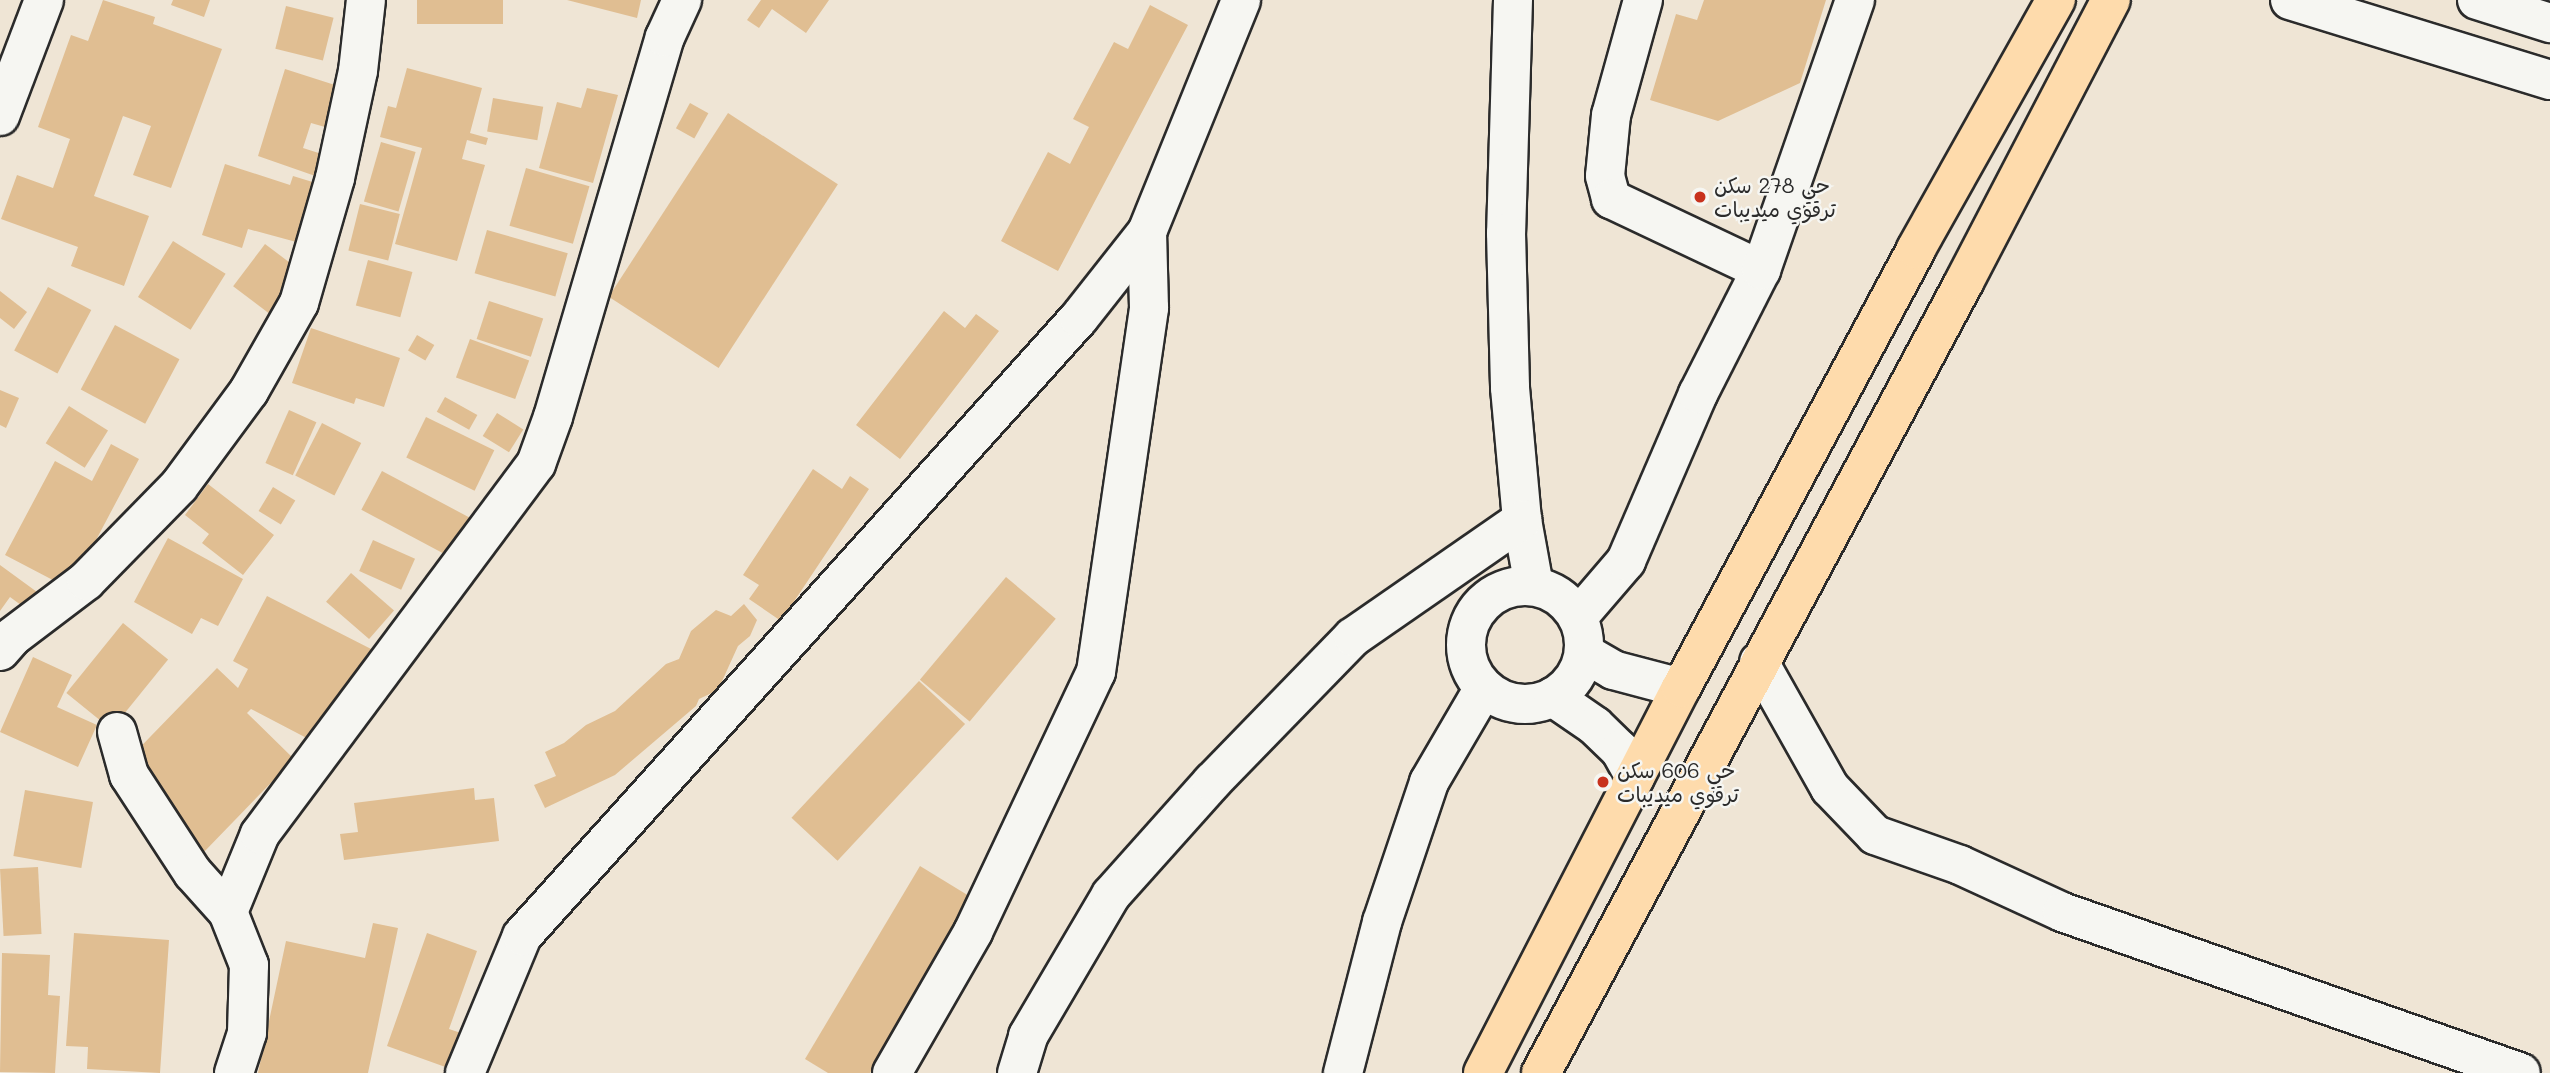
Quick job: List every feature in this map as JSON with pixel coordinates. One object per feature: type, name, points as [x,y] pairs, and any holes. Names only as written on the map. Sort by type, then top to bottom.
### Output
[{"type":"main road","points":[[1483,1073],[1681,688],[1916,249],[2056,0]]},
{"type":"main road","points":[[1541,1073],[1964,282],[2111,0]]},
{"type":"street","points":[[0,116],[44,0]]},
{"type":"street","points":[[0,651],[12,637],[86,581],[179,486],[256,380],[299,303],[335,178],[358,71],[366,0]]},
{"type":"street","points":[[228,912],[260,834],[536,464],[553,417],[665,37],[682,0]]},
{"type":"street","points":[[465,1073],[522,936],[1079,318],[1147,232],[1241,0]]},
{"type":"street","points":[[1513,0],[1506,233],[1510,388],[1522,520],[1534,586]]},
{"type":"street","points":[[1643,0],[1611,115],[1605,176],[1611,199],[1760,270]]},
{"type":"street","points":[[1681,688],[1614,670],[1581,635],[1567,602],[1551,591],[1534,586],[1515,586],[1497,593],[1483,604],[1472,619],[1467,637],[1467,656],[1473,673],[1484,688],[1517,704],[1536,703],[1553,697],[1568,686],[1578,671],[1581,635],[1626,561],[1698,394],[1760,270],[1855,0]]},
{"type":"street","points":[[2290,0],[2550,80]]},
{"type":"street","points":[[2477,0],[2550,23]]},
{"type":"street","points":[[892,1073],[973,932],[1096,672],[1149,308],[1147,232]]},
{"type":"street","points":[[1017,1073],[1028,1036],[1111,895],[1212,782],[1353,637],[1522,520]]},
{"type":"street","points":[[1759,662],[1830,788],[1875,835],[1960,865],[2062,912],[2521,1073]]},
{"type":"street","points":[[1343,1073],[1382,922],[1429,782],[1484,688]]},
{"type":"street","points":[[1553,697],[1595,726],[1620,750],[1635,777]]},
{"type":"street","points":[[117,732],[129,775],[193,873],[228,912],[249,965],[247,1033],[234,1073]]},
{"type":"building","points":[[103,0],[155,17],[153,24],[222,49],[171,188],[133,175],[151,126],[123,116],[94,196],[149,216],[124,286],[71,266],[78,247],[1,219],[17,175],[53,188],[70,139],[38,127],[71,35],[88,41]]},
{"type":"building","points":[[173,0],[210,0],[204,17],[171,5]]},
{"type":"building","points":[[417,0],[503,0],[503,24],[417,24]]},
{"type":"building","points":[[567,0],[641,0],[637,18]]},
{"type":"building","points":[[761,0],[829,0],[806,33],[772,9],[759,28],[747,20]]},
{"type":"building","points":[[1704,0],[1826,0],[1800,83],[1718,121],[1650,100],[1676,14],[1697,20]]},
{"type":"building","points":[[1150,5],[1188,25],[1058,271],[1001,241],[1048,152],[1070,164],[1089,127],[1073,119],[1114,42],[1128,49]]},
{"type":"building","points":[[286,6],[334,18],[323,61],[275,49]]},
{"type":"building","points":[[407,68],[482,88],[470,133],[488,138],[486,145],[467,140],[462,159],[485,165],[457,261],[395,244],[422,148],[380,137],[388,106],[396,108]]},
{"type":"building","points":[[285,69],[338,86],[325,127],[311,123],[303,148],[328,156],[321,178],[258,156]]},
{"type":"building","points":[[587,88],[618,95],[593,183],[539,168],[557,102],[581,108]]},
{"type":"building","points":[[493,98],[543,107],[537,140],[487,131]]},
{"type":"building","points":[[690,103],[708,113],[694,139],[676,128]]},
{"type":"building","points":[[728,113],[838,184],[719,368],[609,297]]},
{"type":"building","points":[[381,142],[416,152],[399,212],[364,202]]},
{"type":"building","points":[[225,164],[290,185],[293,176],[319,184],[300,243],[248,229],[242,248],[202,235]]},
{"type":"building","points":[[526,168],[589,186],[573,244],[509,226]]},
{"type":"building","points":[[360,204],[400,214],[388,260],[348,251]]},
{"type":"building","points":[[487,230],[568,253],[555,296],[475,273]]},
{"type":"building","points":[[173,241],[226,274],[191,330],[138,297]]},
{"type":"building","points":[[265,244],[302,272],[270,314],[233,286]]},
{"type":"building","points":[[368,260],[412,272],[400,317],[356,305]]},
{"type":"building","points":[[48,287],[91,310],[57,374],[14,351]]},
{"type":"building","points":[[0,291],[27,312],[14,329],[0,318]]},
{"type":"building","points":[[489,301],[543,319],[531,357],[477,339]]},
{"type":"building","points":[[944,311],[965,328],[976,314],[999,331],[900,459],[856,425]]},
{"type":"building","points":[[115,325],[179,359],[145,424],[81,389]]},
{"type":"building","points":[[311,328],[400,358],[384,407],[356,398],[354,404],[292,383]]},
{"type":"building","points":[[417,335],[434,345],[425,361],[408,351]]},
{"type":"building","points":[[470,339],[529,361],[515,399],[456,378]]},
{"type":"building","points":[[0,390],[19,398],[6,428],[0,425]]},
{"type":"building","points":[[445,397],[477,415],[469,430],[437,412]]},
{"type":"building","points":[[69,406],[108,430],[85,468],[46,443]]},
{"type":"building","points":[[289,410],[316,422],[293,475],[265,463]]},
{"type":"building","points":[[497,413],[523,429],[509,452],[483,436]]},
{"type":"building","points":[[426,417],[494,450],[475,491],[406,457]]},
{"type":"building","points":[[322,423],[361,443],[334,496],[295,476]]},
{"type":"building","points":[[111,444],[139,459],[70,589],[5,555],[55,461],[92,481]]},
{"type":"building","points":[[813,469],[842,489],[850,476],[869,489],[781,621],[749,599],[759,585],[743,575]]},
{"type":"building","points":[[382,471],[470,518],[450,557],[361,510]]},
{"type":"building","points":[[208,484],[274,535],[243,575],[202,543],[209,534],[185,515]]},
{"type":"building","points":[[273,487],[295,500],[281,524],[259,511]]},
{"type":"building","points":[[168,538],[243,579],[218,626],[201,618],[192,634],[134,602]]},
{"type":"building","points":[[373,540],[415,559],[401,590],[359,571]]},
{"type":"building","points":[[0,565],[37,592],[25,608],[10,597],[0,611]]},
{"type":"building","points":[[351,573],[394,610],[369,639],[326,602]]},
{"type":"building","points":[[1006,577],[1056,619],[970,721],[920,680]]},
{"type":"building","points":[[267,596],[377,652],[320,745],[251,709],[247,713],[294,759],[203,853],[118,770],[217,668],[238,688],[248,669],[233,661]]},
{"type":"building","points":[[744,604],[757,620],[750,636],[738,646],[718,690],[699,699],[696,706],[615,775],[545,808],[534,785],[556,776],[545,752],[564,743],[586,725],[615,711],[666,664],[679,659],[691,631],[716,610],[731,616]]},
{"type":"building","points":[[123,623],[168,660],[111,729],[66,693]]},
{"type":"building","points":[[33,657],[72,675],[57,707],[97,725],[78,767],[0,732]]},
{"type":"building","points":[[919,681],[965,724],[838,861],[791,818]]},
{"type":"building","points":[[474,788],[475,800],[494,798],[499,841],[344,860],[340,834],[358,832],[354,803]]},
{"type":"building","points":[[25,790],[93,802],[81,868],[13,856]]},
{"type":"building","points":[[920,866],[974,899],[870,1073],[828,1073],[805,1059]]},
{"type":"building","points":[[38,867],[42,934],[4,936],[0,869]]},
{"type":"building","points":[[373,923],[398,928],[368,1073],[258,1073],[286,941],[365,958]]},
{"type":"building","points":[[74,933],[169,940],[160,1073],[87,1069],[88,1047],[66,1046]]},
{"type":"building","points":[[427,933],[477,951],[449,1029],[476,1038],[462,1073],[387,1046]]},
{"type":"building","points":[[2,953],[50,955],[48,995],[60,996],[55,1073],[0,1072]]},
{"type":"place","name":"حي 278 سكن ترقوي ميديبات","points":[[1700,197]]},
{"type":"place","name":"حي 606 سكن ترقوي ميديبات","points":[[1603,782]]}]
